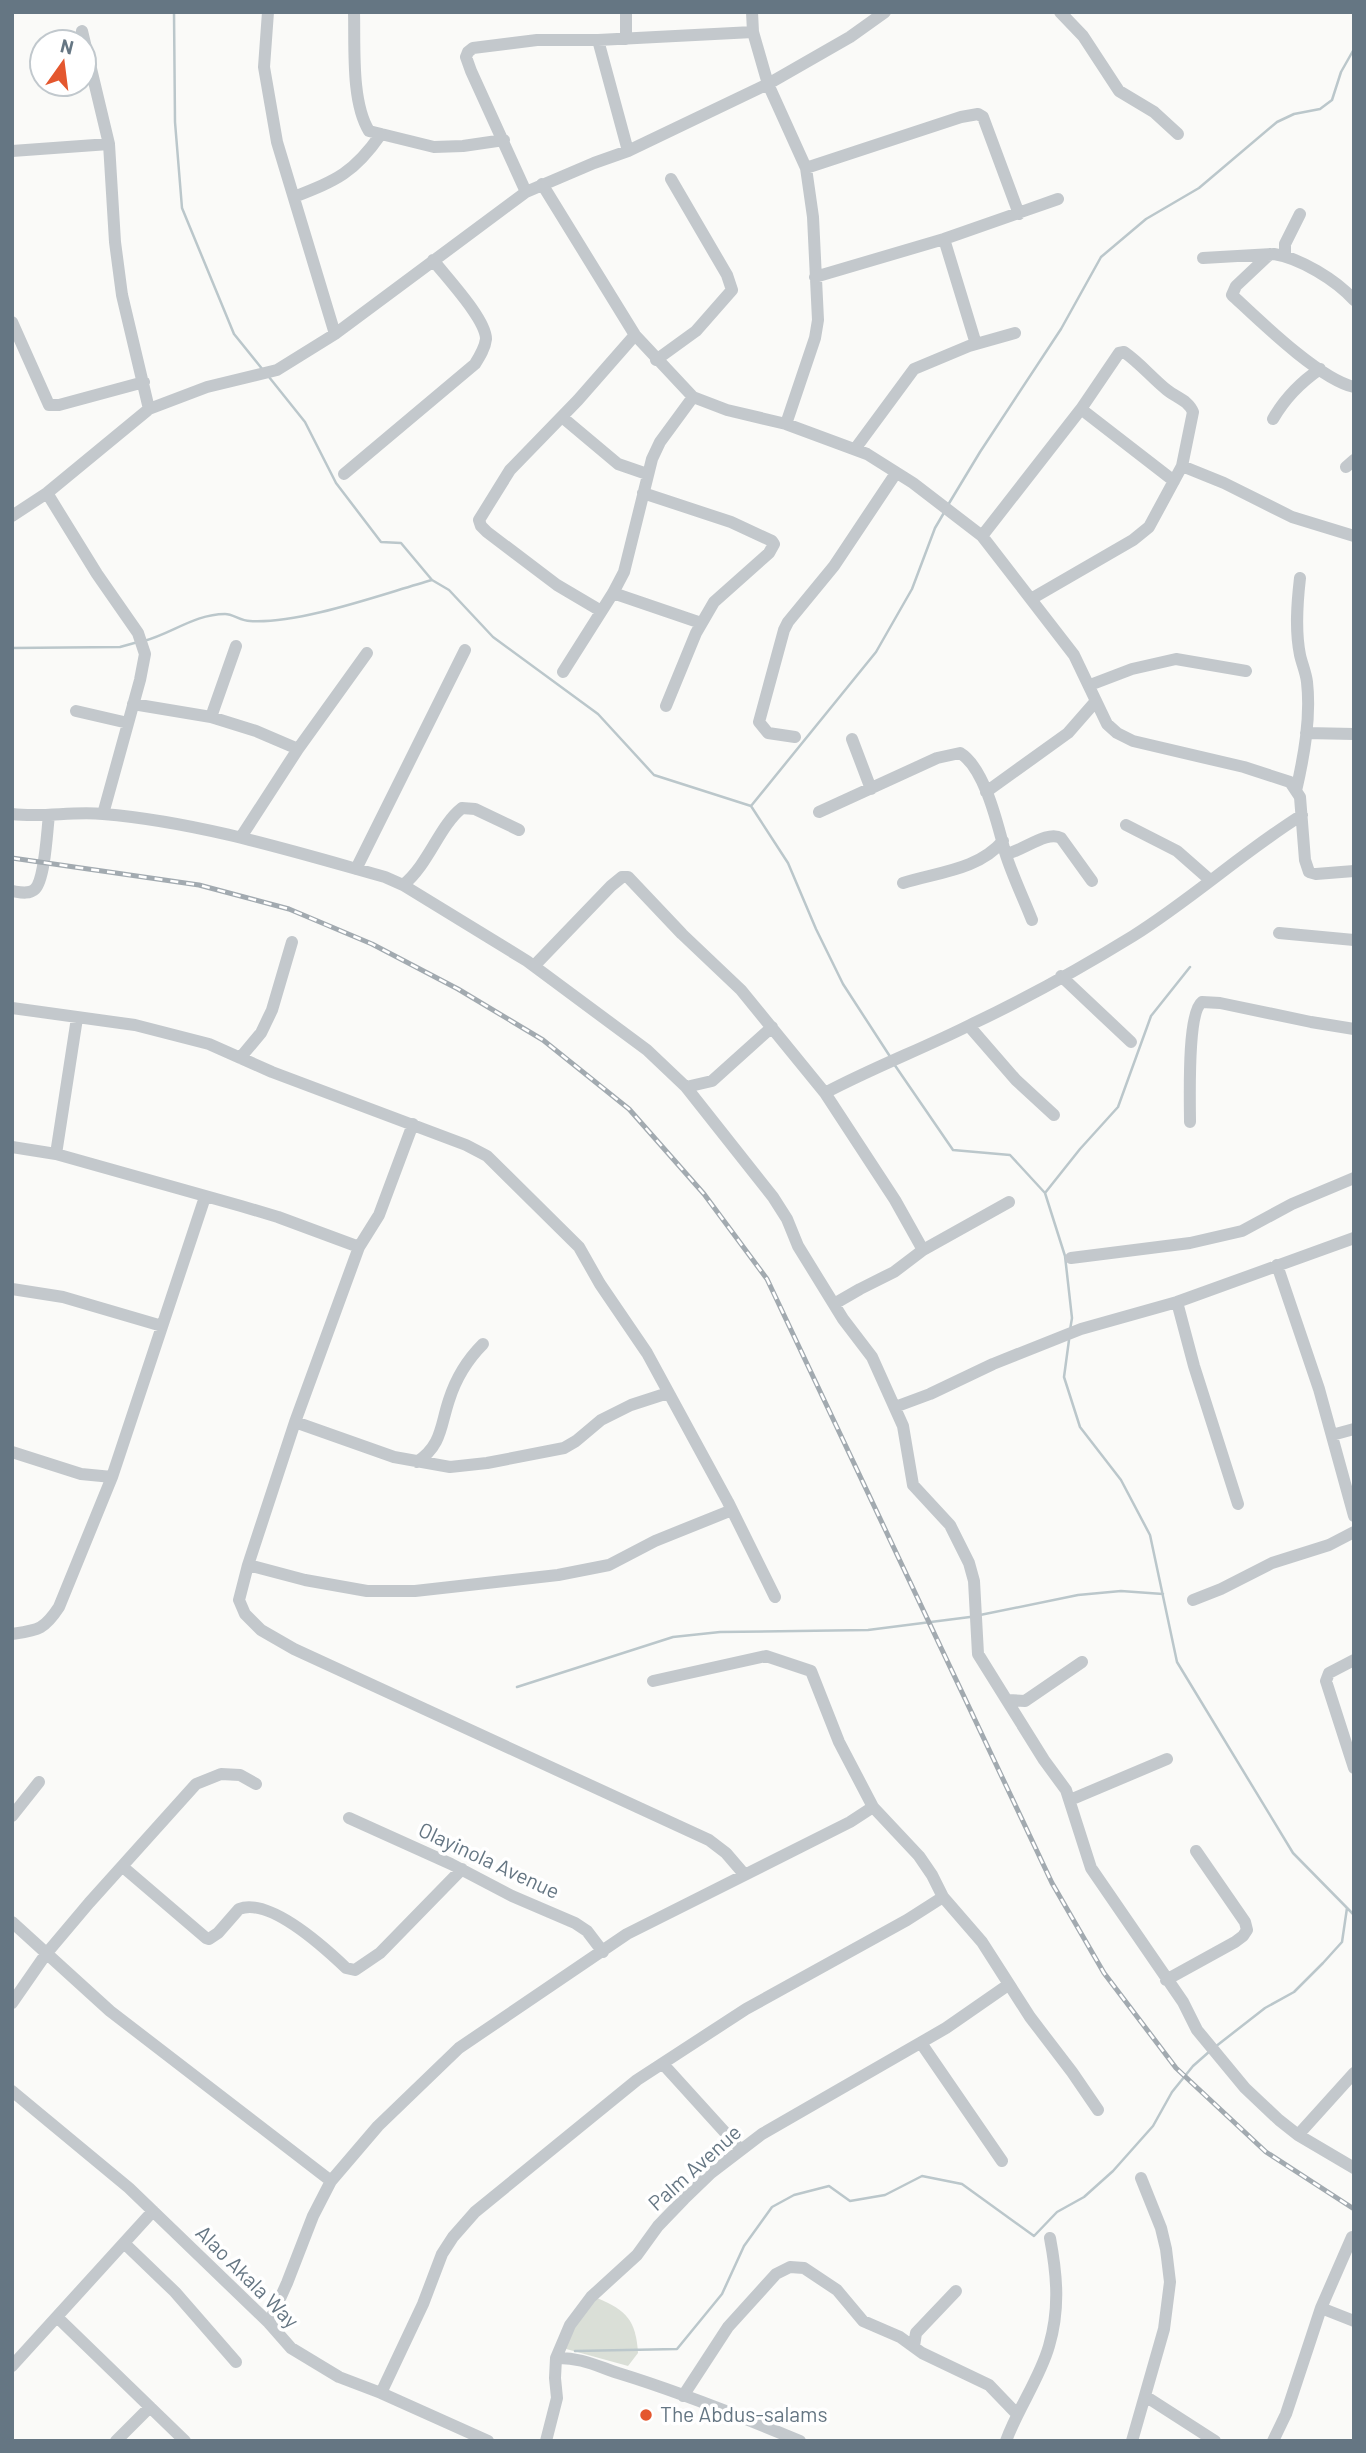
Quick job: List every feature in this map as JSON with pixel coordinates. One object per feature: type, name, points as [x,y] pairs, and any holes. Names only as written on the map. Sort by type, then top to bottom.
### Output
[{"type":"street","points":[[268,12],[264,67],[277,142],[335,334]]},
{"type":"street","points":[[354,12],[356,72],[362,117],[369,131],[434,147],[504,141]]},
{"type":"street","points":[[626,12],[626,38]]},
{"type":"street","points":[[752,12],[753,32],[768,84],[806,168],[813,217],[818,320],[815,338],[786,424]]},
{"type":"street","points":[[12,516],[47,493],[149,409],[207,387],[278,370],[335,334],[526,192],[628,151],[768,84],[850,37],[885,12]]},
{"type":"street","points":[[1060,12],[1088,42],[1119,91],[1154,112],[1178,134]]},
{"type":"street","points":[[526,192],[471,71],[466,57],[468,52],[474,48],[537,40],[598,40],[753,32]]},
{"type":"street","points":[[598,40],[628,151]]},
{"type":"street","points":[[98,98],[109,144],[120,282],[149,409]]},
{"type":"street","points":[[806,168],[961,117],[978,114],[983,117],[1019,214]]},
{"type":"street","points":[[294,197],[348,172],[365,157],[381,134]]},
{"type":"street","points":[[12,151],[109,144]]},
{"type":"street","points":[[656,360],[696,331],[732,290],[727,275],[671,179]]},
{"type":"street","points":[[542,184],[635,335],[693,397],[719,408],[786,424],[855,449],[913,483],[982,536],[1074,655],[1107,723],[1122,736],[1133,741],[1273,775],[1290,782],[1300,797],[1305,860],[1309,872],[1316,874],[1354,871]]},
{"type":"street","points":[[815,277],[944,239],[1058,199]]},
{"type":"street","points":[[1285,256],[1285,244],[1300,214]]},
{"type":"street","points":[[944,239],[976,344]]},
{"type":"street","points":[[1270,254],[1236,286],[1232,295],[1265,326],[1320,369],[1354,387]]},
{"type":"street","points":[[1203,258],[1270,254],[1285,256],[1300,261],[1335,282],[1354,300]]},
{"type":"street","points":[[344,474],[475,364],[483,351],[486,337],[482,324],[433,260]]},
{"type":"street","points":[[12,322],[49,405],[59,405],[144,382]]},
{"type":"street","points":[[855,449],[914,369],[976,344],[1015,333]]},
{"type":"street","points":[[601,611],[558,585],[487,532],[479,520],[510,470],[635,335]]},
{"type":"street","points":[[982,536],[1081,409],[1119,353],[1124,352],[1191,407],[1193,412],[1182,466],[1149,527],[1031,600]]},
{"type":"street","points":[[1273,419],[1282,404],[1307,378],[1320,369]]},
{"type":"street","points":[[563,672],[624,572],[647,474],[660,442],[693,397]]},
{"type":"street","points":[[1081,409],[1174,481]]},
{"type":"street","points":[[562,416],[618,464],[647,474]]},
{"type":"street","points":[[1182,466],[1224,483],[1292,517],[1354,536]]},
{"type":"street","points":[[794,737],[768,733],[759,722],[766,688],[788,622],[834,566],[896,473]]},
{"type":"street","points":[[47,493],[97,575],[141,638],[145,654],[103,814]]},
{"type":"street","points":[[643,493],[730,523],[774,544],[769,553],[714,601],[701,623],[666,706]]},
{"type":"street","points":[[1296,791],[1304,753],[1307,682],[1300,655],[1296,615],[1300,578]]},
{"type":"street","points":[[613,593],[701,623]]},
{"type":"street","points":[[211,717],[236,646]]},
{"type":"street","points":[[356,869],[465,650]]},
{"type":"street","points":[[241,837],[298,749],[367,653]]},
{"type":"street","points":[[1090,685],[1132,668],[1176,660],[1247,671]]},
{"type":"street","points":[[986,792],[1068,733],[1096,701]]},
{"type":"street","points":[[133,704],[211,717],[256,731],[298,749]]},
{"type":"street","points":[[76,711],[128,723]]},
{"type":"street","points":[[1306,733],[1354,734]]},
{"type":"street","points":[[852,739],[871,789]]},
{"type":"street","points":[[819,812],[937,758],[960,753],[973,765],[986,792],[1032,920]]},
{"type":"street","points":[[403,885],[422,867],[451,820],[463,808],[475,808],[519,830]]},
{"type":"street","points":[[12,814],[103,814],[241,837],[403,885],[534,966],[647,1050],[686,1087],[773,1198],[787,1219],[798,1246],[849,1328],[869,1350],[903,1426],[913,1485],[950,1525],[969,1563],[974,1581],[978,1654],[1070,1800],[1091,1868],[1104,1890],[1183,2002],[1197,2030],[1245,2088],[1298,2135],[1354,2168]]},
{"type":"street","points":[[825,1093],[914,1049],[969,1026],[1135,934],[1302,815]]},
{"type":"street","points":[[12,891],[28,892],[35,889],[38,883],[42,872],[49,816]]},
{"type":"street","points":[[1126,825],[1177,851],[1210,880]]},
{"type":"street","points":[[903,883],[975,863],[1004,848],[1026,848],[1051,834],[1061,838],[1092,881]]},
{"type":"street","points":[[534,966],[617,881],[628,877],[682,934],[741,990],[825,1093],[895,1200],[923,1250]]},
{"type":"street","points":[[1279,933],[1354,940]]},
{"type":"street","points":[[240,1058],[261,1033],[272,1010],[292,942]]},
{"type":"street","points":[[1061,976],[1131,1042]]},
{"type":"street","points":[[1190,1122],[1192,1024],[1197,1005],[1202,1002],[1220,1003],[1354,1029]]},
{"type":"street","points":[[12,1008],[135,1025],[209,1044],[272,1072],[467,1144],[487,1156],[579,1247],[600,1284],[647,1353],[732,1510],[775,1597]]},
{"type":"street","points":[[56,1154],[77,1018]]},
{"type":"street","points":[[969,1026],[1016,1080],[1054,1115]]},
{"type":"street","points":[[686,1087],[712,1081],[772,1027]]},
{"type":"street","points":[[413,1124],[379,1214],[359,1247],[295,1422],[239,1600],[245,1614],[261,1630],[306,1655],[709,1840],[726,1853],[744,1874]]},
{"type":"street","points":[[12,1147],[56,1154],[278,1217],[359,1247]]},
{"type":"street","points":[[1071,1258],[1190,1243],[1242,1231],[1292,1204],[1354,1178]]},
{"type":"street","points":[[12,1634],[37,1630],[50,1622],[59,1607],[112,1477],[205,1197]]},
{"type":"street","points":[[834,1304],[894,1272],[923,1250],[1009,1202]]},
{"type":"street","points":[[894,1407],[1081,1329],[1177,1302],[1354,1238]]},
{"type":"street","points":[[1277,1265],[1319,1389],[1354,1516]]},
{"type":"street","points":[[12,1289],[63,1297],[162,1326]]},
{"type":"street","points":[[1177,1302],[1194,1366],[1238,1504]]},
{"type":"street","points":[[417,1462],[433,1449],[441,1433],[462,1368],[483,1344]]},
{"type":"street","points":[[295,1422],[363,1447],[417,1462],[450,1467],[487,1463],[564,1448],[601,1420],[631,1405],[668,1393]]},
{"type":"street","points":[[1332,1435],[1354,1429]]},
{"type":"street","points":[[12,1452],[81,1474],[112,1477]]},
{"type":"street","points":[[248,1566],[367,1591],[415,1591],[558,1575],[609,1565],[655,1541],[732,1510]]},
{"type":"street","points":[[1193,1600],[1272,1563],[1329,1545],[1354,1532]]},
{"type":"street","points":[[653,1681],[766,1656],[811,1671],[839,1742],[873,1807],[919,1856],[943,1897],[982,1942],[1008,1985],[1098,2110]]},
{"type":"street","points":[[1354,1660],[1329,1674],[1326,1681],[1354,1768]]},
{"type":"street","points":[[1008,1700],[1025,1701],[1083,1662]]},
{"type":"street","points":[[1070,1800],[1167,1759]]},
{"type":"street","points":[[12,2003],[46,1954],[199,1782],[220,1774],[232,1774],[240,1775],[256,1784]]},
{"type":"street","points":[[12,1816],[40,1782]]},
{"type":"street","points":[[269,2323],[313,2216],[331,2182],[378,2126],[459,2048],[639,1928],[850,1822],[873,1807]]},
{"type":"street","name":"Olayinola Avenue","points":[[349,1818],[575,1923],[587,1931],[603,1952]]},
{"type":"street","points":[[1166,1980],[1235,1942],[1247,1930],[1245,1922],[1196,1851]]},
{"type":"street","points":[[123,1867],[204,1937],[209,1939],[218,1933],[239,1909],[259,1909],[290,1923],[346,1968],[355,1970],[380,1953],[461,1870]]},
{"type":"street","points":[[381,2393],[423,2304],[442,2254],[475,2212],[636,2080],[746,2009],[907,1920],[943,1897]]},
{"type":"street","points":[[12,1923],[110,2011],[331,2182]]},
{"type":"street","name":"Palm Avenue","points":[[546,2441],[557,2398],[556,2358],[570,2325],[591,2297],[637,2255],[658,2226],[684,2199],[762,2134],[921,2043],[1008,1985]]},
{"type":"street","points":[[921,2043],[1002,2161]]},
{"type":"street","points":[[663,2064],[741,2150]]},
{"type":"street","points":[[1298,2135],[1354,2073]]},
{"type":"street","name":"Alao Akala Way","points":[[12,2091],[90,2152],[269,2323],[291,2348],[339,2377],[488,2441]]},
{"type":"street","points":[[1132,2441],[1164,2329],[1170,2282],[1161,2228],[1141,2178]]},
{"type":"street","points":[[12,2366],[153,2211]]},
{"type":"street","points":[[1273,2441],[1286,2414],[1321,2308],[1352,2237]]},
{"type":"street","points":[[1006,2441],[1016,2413],[1049,2347],[1057,2311],[1057,2274],[1050,2238]]},
{"type":"street","points":[[124,2243],[175,2292],[236,2362]]},
{"type":"street","points":[[683,2396],[728,2327],[776,2274],[790,2267],[804,2268],[837,2290],[863,2321],[914,2346],[938,2362],[989,2385],[1016,2413]]},
{"type":"street","points":[[914,2346],[916,2333],[956,2291]]},
{"type":"street","points":[[1321,2308],[1354,2321]]},
{"type":"street","points":[[57,2318],[185,2441]]},
{"type":"street","points":[[556,2358],[574,2357],[646,2381],[800,2441]]},
{"type":"street","points":[[1145,2396],[1214,2441]]},
{"type":"street","points":[[116,2441],[150,2407]]},
{"type":"shaded area","points":[[597,2298],[622,2312],[632,2324],[638,2353],[628,2366],[559,2347]]},
{"type":"waterway","points":[[174,12],[175,122],[182,208],[234,334],[263,370]]},
{"type":"waterway","points":[[948,505],[1061,329],[1101,257],[1146,219],[1199,188],[1277,122],[1294,114],[1320,109],[1332,100],[1341,72],[1354,49]]},
{"type":"waterway","points":[[269,377],[305,422],[336,483],[381,542],[401,543],[432,580],[449,590],[493,637],[598,714],[654,775],[751,806],[788,863],[843,984],[891,1058]]},
{"type":"waterway","points":[[751,806],[876,652],[912,589],[935,528],[945,511]]},
{"type":"waterway","points":[[144,641],[203,617],[228,614],[250,621],[293,618],[432,580]]},
{"type":"waterway","points":[[12,648],[120,647],[138,642]]},
{"type":"waterway","points":[[1045,1193],[1118,1107],[1151,1016],[1190,967]]},
{"type":"waterway","points":[[894,1064],[953,1150],[1010,1155],[1045,1193],[1065,1256],[1072,1318],[1070,1330]]},
{"type":"waterway","points":[[1069,1340],[1064,1377],[1080,1427],[1121,1480],[1150,1535],[1177,1662],[1293,1853],[1354,1915]]},
{"type":"waterway","points":[[980,1615],[1078,1595],[1121,1591],[1163,1594]]},
{"type":"waterway","points":[[517,1687],[673,1637],[720,1632],[868,1630],[970,1617]]},
{"type":"waterway","points":[[1215,2047],[1265,2008],[1294,1992],[1323,1963],[1342,1942],[1347,1908]]},
{"type":"waterway","points":[[575,2351],[677,2349],[722,2294],[744,2246],[772,2207],[794,2195],[829,2186],[850,2201],[885,2195],[922,2176],[962,2184],[1034,2236],[1057,2212],[1084,2197],[1113,2171],[1153,2126],[1172,2092],[1193,2066],[1210,2051]]},
{"type":"railway","points":[[12,858],[199,885],[289,909],[372,944],[458,989],[543,1040],[629,1109],[704,1194],[767,1279],[1052,1883],[1104,1973],[1176,2068],[1266,2152],[1354,2209]]},
{"type":"place","name":"The Abdus-salams","points":[[646,2415]]}]
